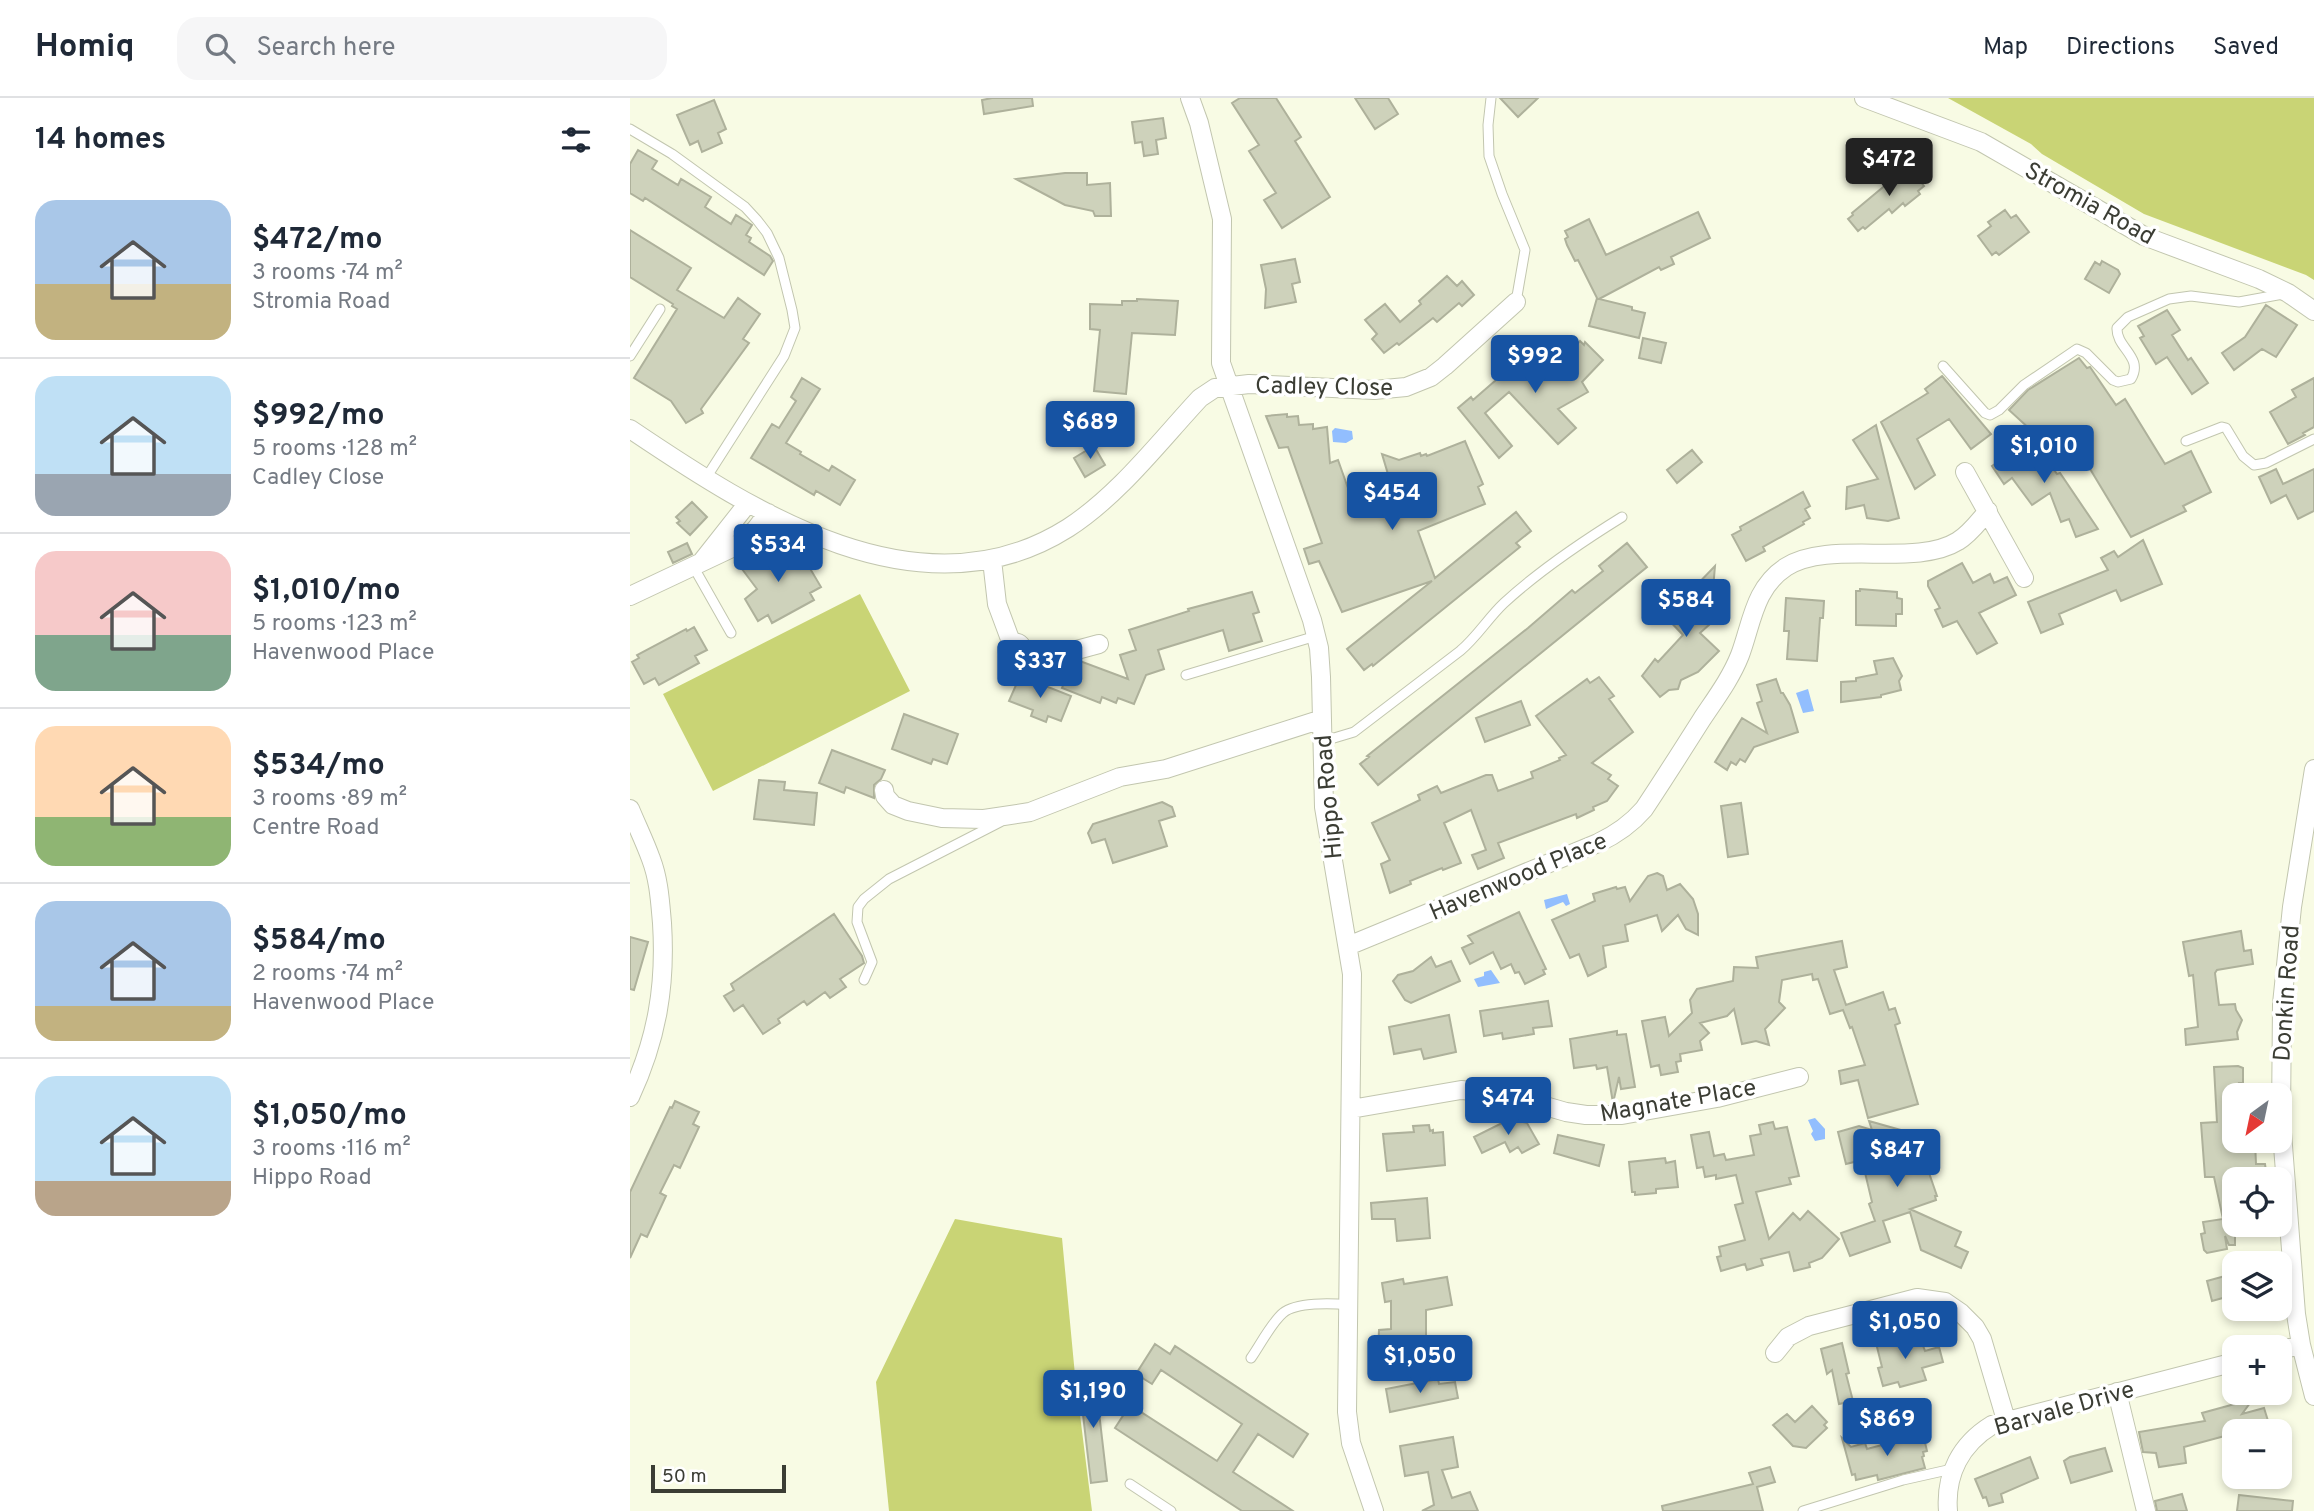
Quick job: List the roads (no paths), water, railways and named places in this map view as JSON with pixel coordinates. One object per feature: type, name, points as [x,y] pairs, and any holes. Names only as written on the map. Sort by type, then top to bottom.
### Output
[{"type":"street","name":"Hippo Road","points":[[1190,98],[1221,210],[1223,268],[1220,355],[1228,387],[1316,636],[1321,677],[1324,807],[1352,974],[1347,1412],[1351,1443],[1374,1511]]},
{"type":"street","name":"Stromia Road","points":[[1864,98],[1981,142],[2144,236],[2259,279],[2288,293],[2314,311]]},
{"type":"street","name":"Cadley Close","points":[[630,429],[748,503],[825,540],[871,554],[919,563],[992,560],[1033,547],[1069,527],[1127,477],[1200,397],[1215,388],[1267,383],[1374,390],[1406,387],[1431,377],[1516,302]]},
{"type":"street","points":[[1965,472],[2024,578]]},
{"type":"street","points":[[697,565],[748,503]]},
{"type":"street","name":"Havenwood Place","points":[[1348,946],[1598,843],[1617,834],[1632,822],[1644,809],[1728,678],[1740,654],[1760,594],[1771,580],[1787,567],[1805,559],[1830,555],[1941,548],[1958,541],[1988,511]]},
{"type":"street","points":[[630,596],[736,546],[755,530],[768,513]]},
{"type":"street","points":[[992,560],[997,604],[1010,639]]},
{"type":"street","points":[[1027,652],[1047,658],[1099,644]]},
{"type":"street","points":[[884,790],[888,800],[898,807],[942,818],[977,820],[1038,809],[1120,776],[1166,769],[1322,728]]},
{"type":"street","name":"Donkin Road","points":[[2301,1345],[2296,1314],[2281,1120],[2282,1015],[2292,907],[2314,769]]},
{"type":"street","points":[[630,809],[652,860],[659,886],[664,958],[663,987],[653,1038],[630,1097]]},
{"type":"street","name":"Magnate Place","points":[[1351,1109],[1461,1090],[1500,1093],[1566,1112],[1622,1115],[1717,1098],[1799,1077]]},
{"type":"street","points":[[1775,1353],[1788,1337],[1808,1326],[1917,1298],[1945,1302],[1962,1312],[1982,1339],[2006,1420]]},
{"type":"street","points":[[2292,1347],[2301,1345],[2314,1396]]},
{"type":"street","name":"Barvale Drive","points":[[1948,1511],[1947,1487],[1952,1469],[1967,1445],[1980,1432],[2006,1420],[2222,1365]]},
{"type":"street","points":[[2117,1392],[2146,1511]]},
{"type":"lane","points":[[1491,98],[1489,156],[1525,250],[1516,302]]},
{"type":"lane","points":[[630,129],[672,153],[745,207],[757,220],[767,233],[779,258],[792,310],[794,328],[785,356],[706,478]]},
{"type":"lane","points":[[1943,366],[1985,413],[1990,415],[1999,410],[2024,385],[2077,349],[2086,353],[2113,380],[2126,382],[2131,379],[2134,362],[2119,340],[2117,328],[2128,317],[2160,302],[2191,296],[2239,302],[2288,293]]},
{"type":"lane","points":[[630,356],[660,309]]},
{"type":"lane","points":[[2186,441],[2222,427],[2226,428],[2243,456],[2254,465],[2266,463],[2314,439]]},
{"type":"lane","points":[[1322,728],[1334,738],[1354,732],[1460,652],[1502,605],[1548,565],[1622,517]]},
{"type":"lane","points":[[697,565],[732,633]]},
{"type":"lane","points":[[1186,675],[1316,636]]},
{"type":"lane","points":[[1010,639],[1023,640],[1027,652],[1018,661],[1006,657],[1003,649],[1010,639]]},
{"type":"lane","points":[[864,980],[872,962],[857,922],[859,907],[864,898],[889,879],[1014,814]]},
{"type":"lane","points":[[1251,1358],[1282,1313],[1292,1308],[1330,1303],[1348,1306]]},
{"type":"lane","points":[[1803,1511],[1903,1480],[1952,1469]]},
{"type":"lane","points":[[1130,1484],[1171,1511]]},
{"type":"water","points":[[1335,428],[1352,431],[1353,439],[1346,443],[1333,442],[1332,431]]},
{"type":"water","points":[[1808,689],[1814,711],[1803,713],[1796,693]]},
{"type":"water","points":[[1567,894],[1570,904],[1566,906],[1563,902],[1546,909],[1544,900]]},
{"type":"water","points":[[1491,970],[1500,983],[1478,987],[1474,979]]},
{"type":"water","points":[[1815,1118],[1825,1129],[1825,1139],[1815,1141],[1811,1134],[1813,1131],[1808,1120]]}]
